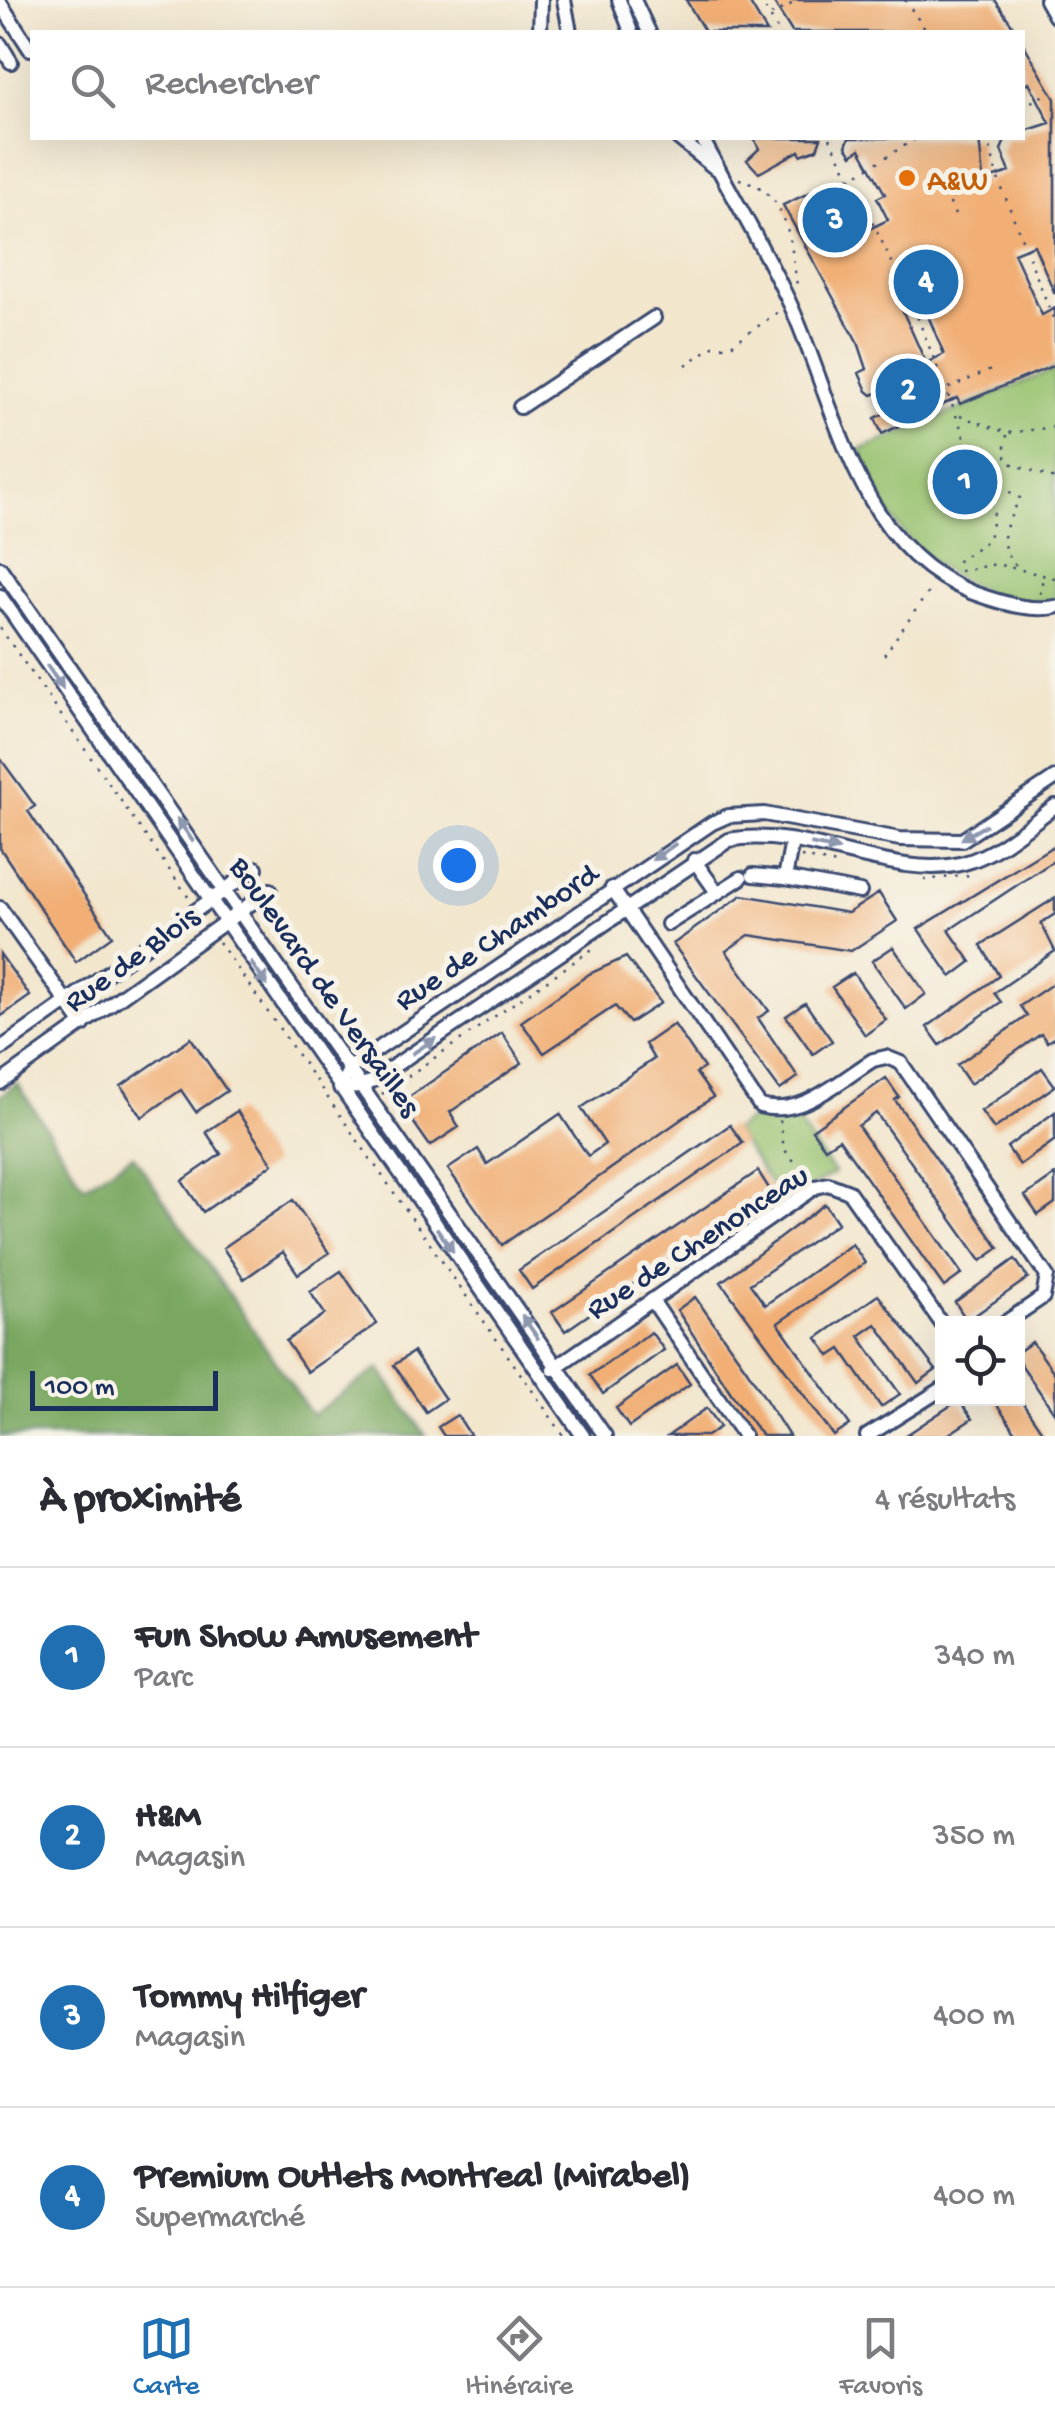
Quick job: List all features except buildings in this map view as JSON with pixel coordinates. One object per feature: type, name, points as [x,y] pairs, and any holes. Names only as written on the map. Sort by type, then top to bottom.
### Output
[{"type":"street","points":[[20,0],[2,8],[30,49]]},
{"type":"street","points":[[540,30],[541,0]]},
{"type":"street","points":[[564,0],[570,30]]},
{"type":"street","points":[[619,0],[630,30]]},
{"type":"street","points":[[634,0],[647,30]]},
{"type":"street","points":[[1046,0],[1055,16]]},
{"type":"street","points":[[0,44],[11,62]]},
{"type":"street","points":[[682,140],[719,171]]},
{"type":"street","points":[[703,140],[748,216],[790,304],[864,490],[891,532],[939,577],[961,590],[1038,610],[1055,607]]},
{"type":"street","points":[[520,407],[654,318]]},
{"type":"street","name":"Boulevard de Versailles","points":[[0,568],[606,1436]]},
{"type":"street","name":"Boulevard de Versailles","points":[[0,596],[582,1436]]},
{"type":"street","name":"Rue de Chambord","points":[[340,1088],[350,1068],[692,832],[728,816],[764,814],[900,839],[962,840],[1055,778]]},
{"type":"street","name":"Rue de Chambord","points":[[364,1087],[728,840],[751,836],[935,866],[965,863],[1002,844],[1055,806]]},
{"type":"street","points":[[784,878],[792,841]]},
{"type":"street","points":[[694,860],[716,891]]},
{"type":"street","name":"Rue de Blois","points":[[0,1049],[256,868]]},
{"type":"street","points":[[668,924],[716,891],[747,877],[784,878],[860,892]]},
{"type":"street","name":"Rue de Chenonceau","points":[[612,888],[760,1106],[778,1112],[795,1108],[873,1060],[886,1057],[901,1063],[1047,1276],[1043,1297],[1016,1316]]},
{"type":"street","name":"Rue de Blois","points":[[0,1082],[270,890]]},
{"type":"street","points":[[0,908],[83,1025]]},
{"type":"street","points":[[340,1088],[364,1087]]},
{"type":"street","name":"Rue de Chenonceau","points":[[541,1378],[815,1187],[828,1184],[849,1192],[936,1316]]},
{"type":"street","points":[[652,1300],[744,1436]]},
{"type":"street","points":[[868,1436],[935,1393]]},
{"type":"path","points":[[760,0],[777,30]]},
{"type":"path","points":[[769,16],[799,0]]},
{"type":"path","points":[[906,0],[926,30]]},
{"type":"path","points":[[1025,105],[1055,89]]},
{"type":"path","points":[[831,140],[876,226],[947,388],[994,512],[993,532],[939,577],[884,655]]},
{"type":"path","points":[[849,180],[914,140]]},
{"type":"path","points":[[989,140],[999,180],[1055,323]]},
{"type":"path","points":[[955,215],[948,199],[999,180]]},
{"type":"path","points":[[947,388],[994,369]]},
{"type":"path","points":[[958,415],[1007,433],[1055,427]]},
{"type":"path","points":[[1007,433],[1004,453],[1010,464],[1055,479]]},
{"type":"path","points":[[979,474],[1018,494],[1020,502],[1004,522],[1002,535],[1010,561],[1021,570]]},
{"type":"path","points":[[939,577],[981,564],[1055,578]]},
{"type":"path","points":[[1038,610],[1043,576]]},
{"type":"path","name":"Boulevard de Versailles","points":[[0,628],[186,895]]},
{"type":"path","name":"Rue de Chambord","points":[[384,1092],[600,944]]},
{"type":"path","name":"Boulevard de Versailles","points":[[224,949],[564,1436]]},
{"type":"path","points":[[778,1112],[784,1149],[815,1187]]},
{"type":"green space","points":[[1055,369],[1055,600],[1007,598],[961,580],[920,551],[890,514],[860,450]]},
{"type":"green space","points":[[17,1083],[84,1186],[133,1155],[312,1415],[379,1368],[426,1436],[0,1436],[0,1096]]},
{"type":"green space","points":[[753,1117],[773,1124],[797,1121],[834,1173],[784,1204],[734,1130]]},
{"type":"place","name":"A&W","points":[[907,178]]},
{"type":"place","name":"Tommy Hilfiger","points":[[835,220]]},
{"type":"place","name":"Premium Outlets Montreal (Mirabel)","points":[[926,282]]},
{"type":"place","name":"H&M","points":[[908,391]]},
{"type":"place","name":"Fun Show Amusement","points":[[965,482]]}]
